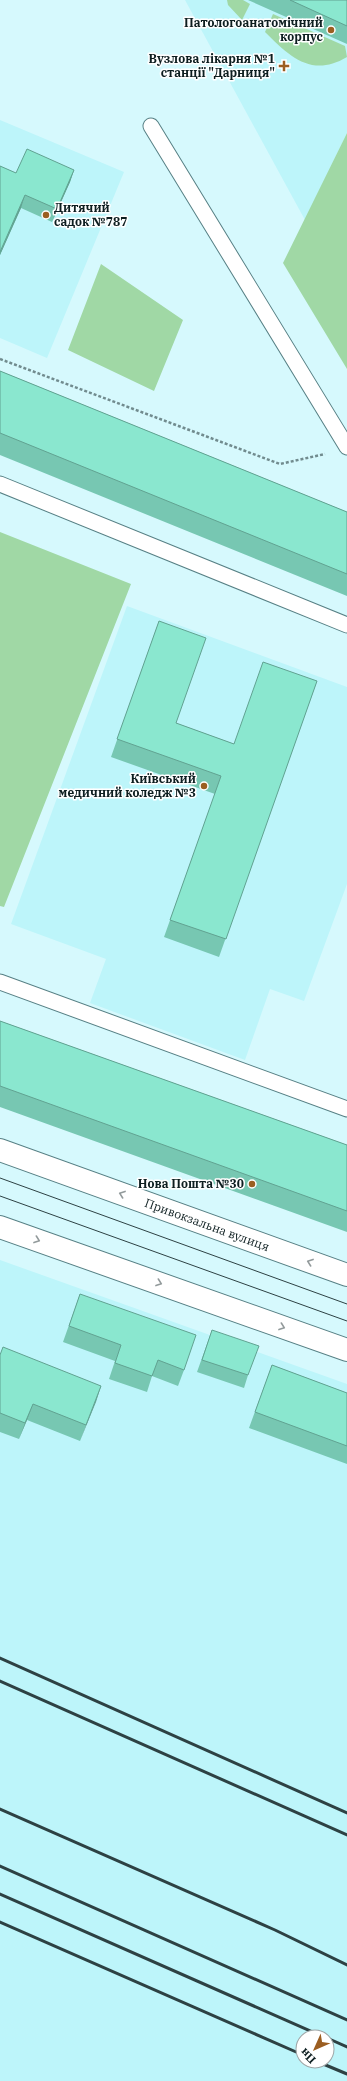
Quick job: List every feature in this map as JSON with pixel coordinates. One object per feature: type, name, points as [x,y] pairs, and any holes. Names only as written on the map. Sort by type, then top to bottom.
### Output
[{"type":"main road","name":"Привокзальна вулиця","points":[[0,1150],[347,1275]]},
{"type":"main road","points":[[0,1227],[347,1350]]},
{"type":"lane","points":[[151,126],[347,447]]},
{"type":"lane","points":[[0,484],[347,625]]},
{"type":"lane","points":[[0,982],[347,1108]]},
{"type":"path","points":[[0,359],[280,464],[332,452]]},
{"type":"shaded area","name":"Вузлова лікарня №1 станції \"Дарниця\"","points":[[185,0],[347,0],[347,133],[305,220]]},
{"type":"shaded area","points":[[0,120],[124,172],[47,358],[0,338]]},
{"type":"shaded area","name":"Київський медичний коледж №3","points":[[127,606],[347,687],[347,884],[304,1001],[270,989],[245,1060],[90,1003],[106,959],[11,924]]},
{"type":"shaded area","points":[[0,1260],[347,1384],[347,2081],[0,2081]]},
{"type":"green space","points":[[227,0],[243,0],[250,4],[242,20],[228,5]]},
{"type":"green space","points":[[273,14],[345,46],[347,57],[334,63],[323,65],[312,65],[302,62],[283,49],[265,32]]},
{"type":"green space","points":[[347,133],[347,369],[283,263]]},
{"type":"green space","points":[[101,264],[183,320],[154,391],[68,350]]},
{"type":"green space","points":[[0,532],[131,584],[4,907],[0,906]]},
{"type":"building","points":[[290,0],[347,0],[347,26]]},
{"type":"building","name":"Дитячий садок №787","points":[[27,149],[74,170],[57,209],[25,195],[0,252],[0,166],[16,173]]},
{"type":"building","points":[[0,371],[347,512],[347,574],[0,433]]},
{"type":"building","points":[[159,621],[206,638],[176,723],[234,744],[263,662],[317,681],[226,939],[170,920],[221,776],[117,739]]},
{"type":"building","points":[[0,1021],[347,1145],[347,1211],[0,1086]]},
{"type":"building","points":[[80,1294],[196,1335],[184,1370],[158,1360],[152,1376],[115,1363],[121,1345],[69,1326]]},
{"type":"building","points":[[212,1330],[259,1346],[248,1375],[202,1360]]},
{"type":"building","points":[[3,1347],[101,1386],[86,1425],[33,1404],[25,1423],[0,1413],[0,1355]]},
{"type":"building","points":[[272,1365],[347,1393],[347,1446],[255,1412]]},
{"type":"tram line","points":[[0,1178],[347,1304]]},
{"type":"tram line","points":[[0,1196],[347,1321]]},
{"type":"railway","points":[[0,1658],[347,1813]]},
{"type":"railway","points":[[0,1681],[347,1835]]},
{"type":"railway","points":[[0,1809],[275,1930],[347,1965]]},
{"type":"railway","points":[[0,1866],[347,2020]]},
{"type":"railway","points":[[0,1894],[306,2029]]},
{"type":"railway","points":[[0,1922],[295,2051]]},
{"type":"railway","points":[[335,2042],[347,2047]]},
{"type":"railway","points":[[335,2069],[347,2074]]},
{"type":"place","name":"Патологоанатомічний корпус","points":[[331,30]]},
{"type":"place","name":"Вузлова лікарня №1 станції \"Дарниця\"","points":[[284,66]]},
{"type":"place","name":"Дитячий садок №787","points":[[46,215]]},
{"type":"place","name":"Київський медичний коледж №3","points":[[204,786]]},
{"type":"place","name":"Нова Пошта №30","points":[[252,1184]]}]
